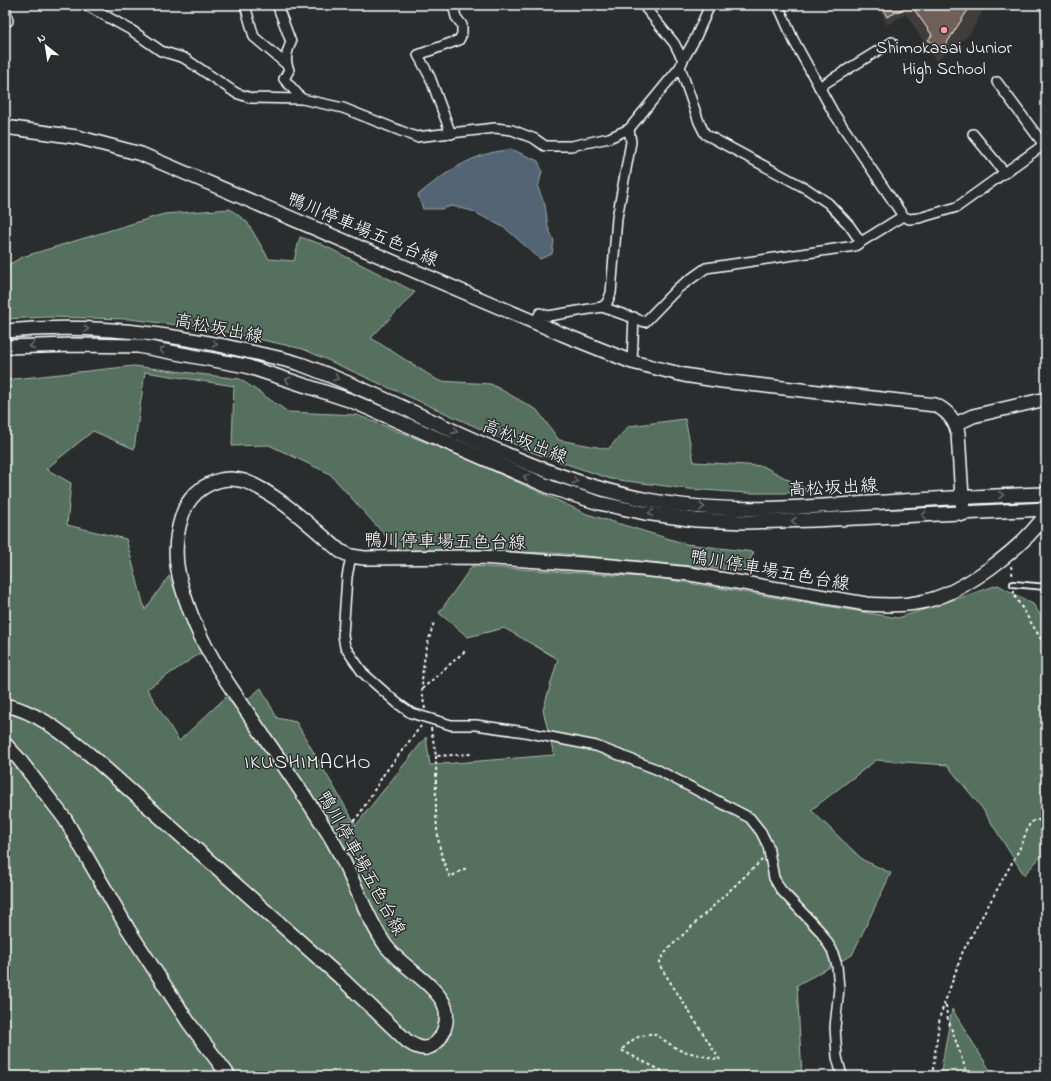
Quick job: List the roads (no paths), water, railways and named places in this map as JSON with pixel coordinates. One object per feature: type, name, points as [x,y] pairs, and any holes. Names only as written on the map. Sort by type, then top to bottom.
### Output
[{"type":"main road","name":"鴨川停車場五色台線","points":[[5,127],[77,137],[141,154],[535,323],[632,362],[684,375],[722,382],[928,403],[942,408],[956,424]]},
{"type":"main road","name":"高松坂出線","points":[[5,331],[72,328],[139,331],[192,339],[300,364],[354,386],[515,459],[557,475],[648,500],[694,506],[745,509],[1046,494]]},
{"type":"main road","name":"高松坂出線","points":[[5,347],[74,345],[138,346],[246,366],[352,400],[552,488],[599,503],[645,513],[696,520],[746,522],[963,514],[1046,509]]},
{"type":"main road","points":[[963,514],[958,433],[956,424],[973,416],[1046,399]]},
{"type":"main road","name":"鴨川停車場五色台線","points":[[5,705],[37,716],[56,728],[89,754],[341,978],[407,1041],[419,1048],[427,1048],[435,1044],[442,1036],[447,1017],[444,1003],[430,987],[398,959],[379,934],[336,845],[230,686],[205,645],[192,615],[176,566],[175,543],[178,527],[189,500],[199,490],[221,478],[234,479],[259,488],[299,517],[340,551],[351,556],[407,558],[480,557],[612,566],[690,574],[866,604],[891,605],[921,602],[947,595],[1010,553],[1026,540],[1042,523]]},
{"type":"main road","points":[[5,744],[24,764],[65,819],[128,929],[189,1023],[229,1076]]},
{"type":"street","points":[[86,5],[131,30],[161,51],[184,58],[236,93],[250,98],[264,100],[302,99],[343,108],[416,137],[495,128],[506,129],[535,139],[545,146],[571,146],[609,138],[629,129],[681,63],[695,39],[710,5]]},
{"type":"street","points":[[245,5],[254,37],[286,64],[289,70],[284,79],[302,99]]},
{"type":"street","points":[[279,5],[279,10],[291,42],[287,54],[286,64]]},
{"type":"street","points":[[450,134],[430,77],[418,55],[459,40],[462,34],[462,25],[456,17],[453,5]]},
{"type":"street","points":[[643,5],[674,43],[699,122],[705,134],[807,189],[828,203],[849,225],[861,242]]},
{"type":"street","points":[[778,5],[833,112],[903,216],[908,219],[919,218],[957,207],[1045,144],[997,82]]},
{"type":"street","points":[[5,7],[8,21],[5,21]]},
{"type":"street","points":[[819,87],[892,42]]},
{"type":"street","points":[[602,307],[607,303],[611,293],[617,218],[631,142],[629,129]]},
{"type":"street","points":[[973,134],[1005,173]]},
{"type":"street","points":[[535,323],[540,313],[548,316],[602,307],[645,322],[678,288],[706,268],[855,246],[903,216]]},
{"type":"street","points":[[632,362],[634,317]]},
{"type":"street","points":[[351,556],[347,577],[343,634],[345,647],[363,672],[396,703],[411,713],[451,725],[476,725],[525,732],[596,746],[656,769],[750,818],[761,832],[768,846],[774,878],[781,890],[820,931],[832,950],[837,966],[839,988],[835,1027],[838,1057],[842,1076]]},
{"type":"lane","points":[[1013,584],[1046,587]]},
{"type":"water","points":[[511,149],[538,161],[542,171],[538,188],[545,205],[548,227],[554,241],[552,254],[540,259],[505,228],[472,211],[452,206],[441,209],[423,209],[418,195],[441,177],[465,162],[486,154]]},
{"type":"place","name":"Shimokasai Junior High School","points":[[944,30]]},
{"type":"district","name":"IKUSHIMACHO","points":[[308,761]]}]
